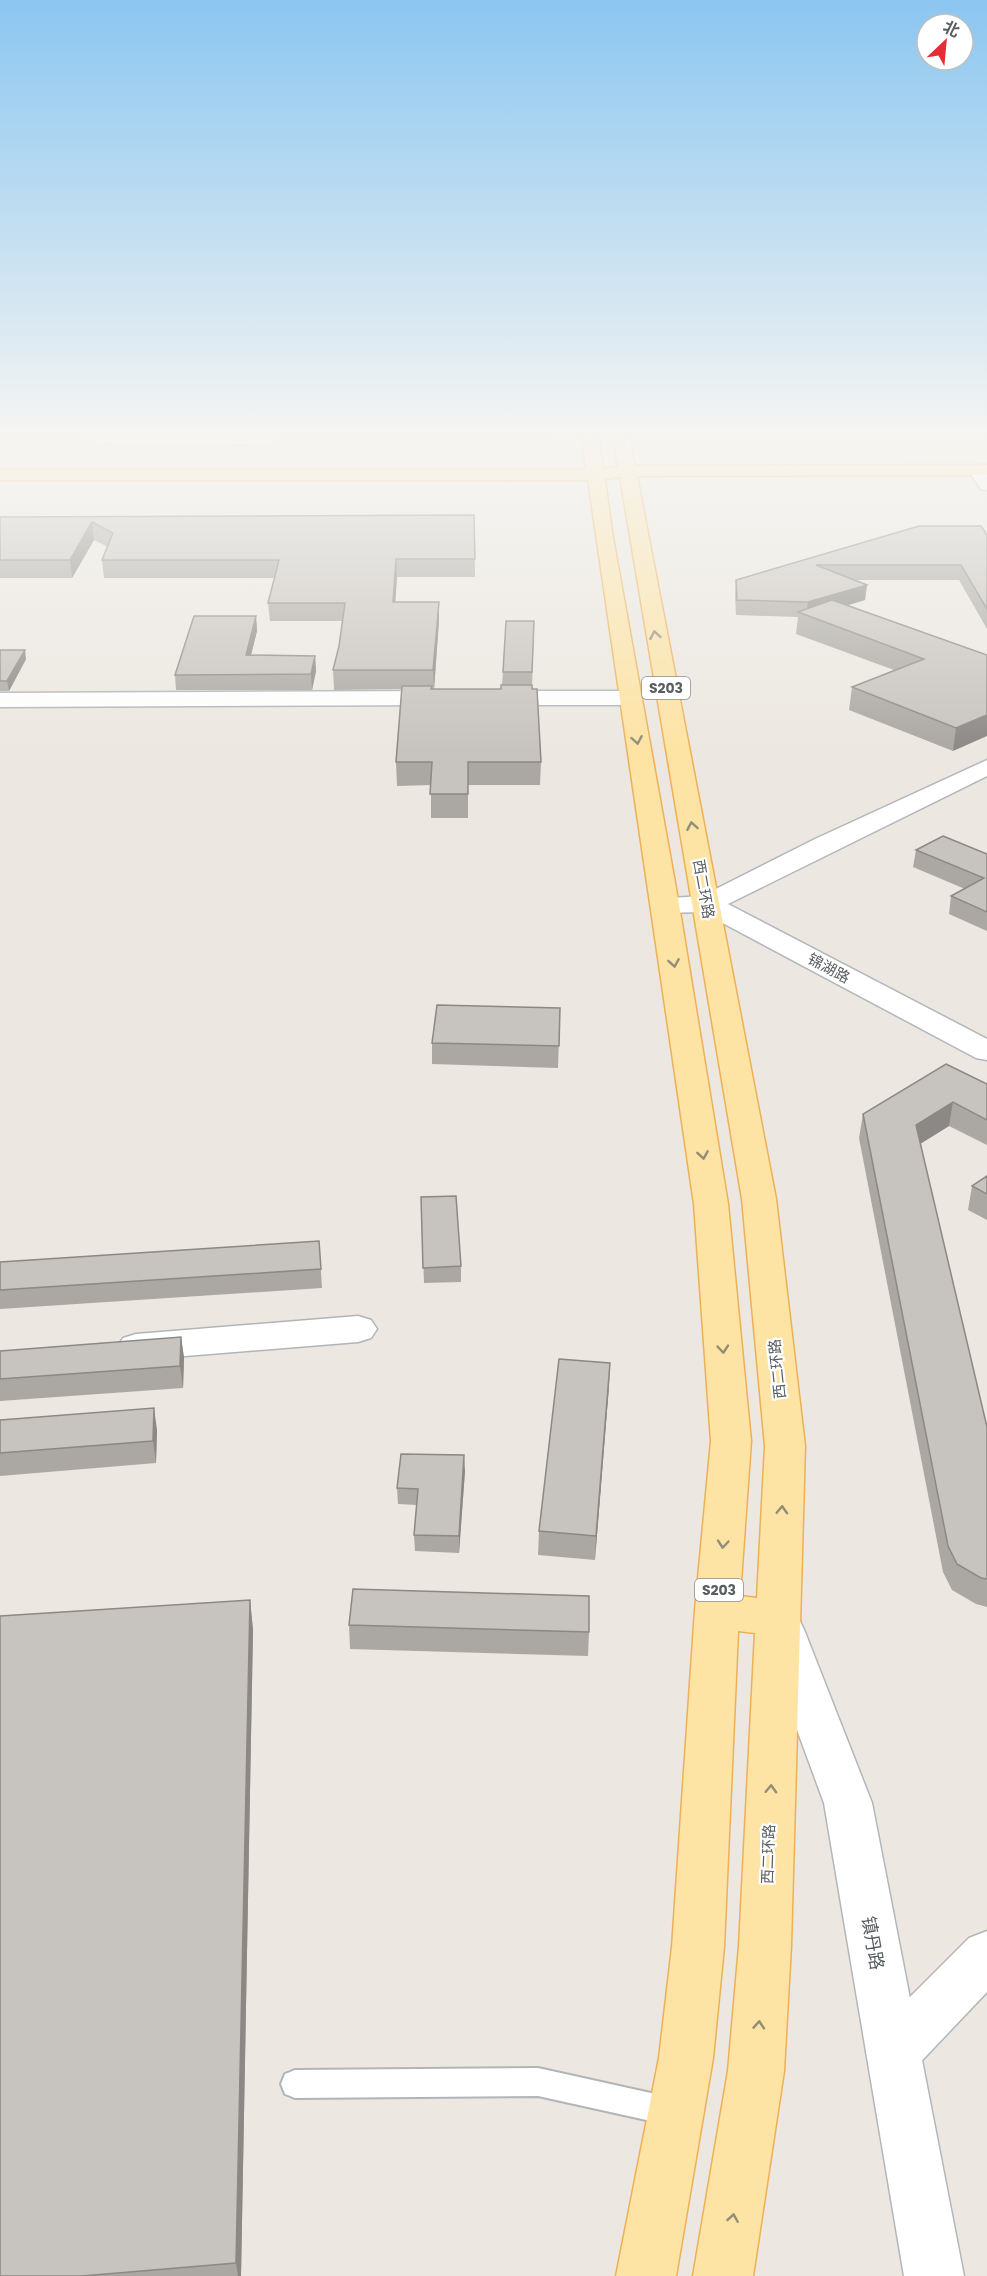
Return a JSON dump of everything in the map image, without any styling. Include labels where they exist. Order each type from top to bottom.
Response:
[{"type":"main road","name":"S203","points":[[604,538],[665,905],[711,1204],[731,1441],[717,1610],[698,1947],[686,2058],[646,2276]]},
{"type":"main road","name":"西二环路","points":[[639,538],[658,654],[707,904],[759,1199],[785,1446],[765,1946],[756,2071],[723,2276]]},
{"type":"main road","points":[[629,698],[668,696]]},
{"type":"main road","points":[[717,1610],[778,1620]]},
{"type":"street","points":[[0,700],[629,698]]},
{"type":"street","points":[[707,904],[987,767]]},
{"type":"street","name":"锦湖路","points":[[665,905],[707,904],[987,1051]]},
{"type":"street","points":[[107,1349],[358,1329]]},
{"type":"street","name":"镇丹路","points":[[778,1620],[848,1803],[934,2276]]},
{"type":"street","points":[[893,2052],[987,1955]]},
{"type":"lane","points":[[295,2084],[538,2082],[676,2113]]},
{"type":"building","points":[[0,538],[83,538],[70,560],[0,560]]},
{"type":"building","points":[[111,538],[475,538],[475,559],[396,559],[393,602],[439,602],[433,670],[333,670],[345,603],[268,603],[279,560],[102,560]]},
{"type":"building","points":[[878,538],[987,538],[987,609],[961,565],[816,565],[867,585],[808,602],[737,600],[736,580]]},
{"type":"building","points":[[832,600],[987,655],[987,715],[956,728],[852,687],[924,659],[798,612]]},
{"type":"building","points":[[194,616],[256,616],[246,655],[315,656],[311,674],[175,675]]},
{"type":"building","points":[[506,621],[534,621],[532,672],[503,672]]},
{"type":"building","points":[[0,650],[25,650],[7,681],[0,681]]},
{"type":"building","points":[[501,685],[532,685],[532,689],[537,689],[541,762],[468,762],[468,794],[430,794],[432,762],[396,762],[402,686],[432,686],[431,689],[501,689]]},
{"type":"building","points":[[943,836],[987,854],[987,912],[951,896],[984,878],[916,850]]},
{"type":"building","points":[[437,1005],[560,1008],[559,1046],[432,1043]]},
{"type":"building","points":[[946,1064],[987,1084],[987,1120],[953,1102],[916,1125],[987,1427],[987,1579],[957,1564],[948,1546],[863,1114]]},
{"type":"building","points":[[987,1176],[987,1194],[972,1186]]},
{"type":"building","points":[[456,1196],[461,1266],[423,1268],[421,1197]]},
{"type":"building","points":[[319,1241],[321,1269],[0,1290],[0,1262]]},
{"type":"building","points":[[181,1337],[180,1366],[0,1379],[0,1351]]},
{"type":"building","points":[[559,1359],[610,1363],[596,1536],[539,1531]]},
{"type":"building","points":[[154,1408],[153,1441],[0,1453],[0,1420]]},
{"type":"building","points":[[401,1454],[464,1455],[459,1536],[414,1535],[418,1489],[397,1488]]},
{"type":"building","points":[[353,1589],[589,1596],[589,1632],[349,1625]]},
{"type":"building","points":[[250,1600],[236,2263],[82,2276],[0,2276],[0,1616]]}]
